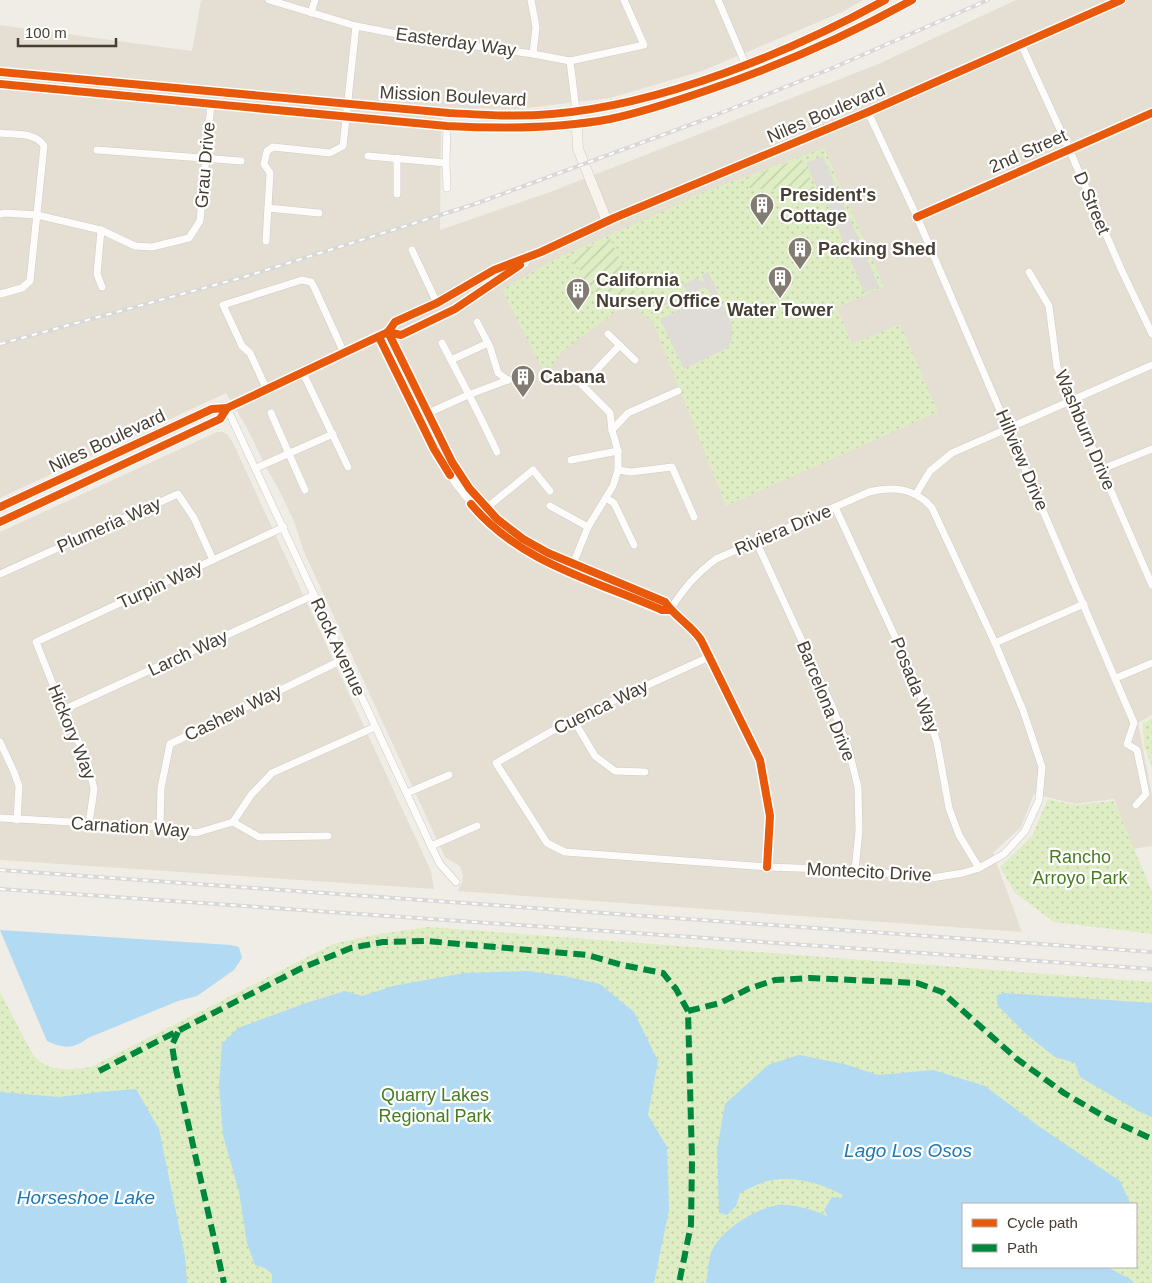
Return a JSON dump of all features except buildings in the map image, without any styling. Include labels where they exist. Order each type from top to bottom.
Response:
[{"type":"main road","name":"Mission Boulevard","points":[[0,72],[449,113],[514,116],[605,106],[663,92],[746,64],[815,35],[885,0]]},
{"type":"main road","name":"Mission Boulevard","points":[[0,84],[447,126],[517,128],[576,124],[641,111],[750,76],[831,41],[912,0]]},
{"type":"main road","name":"Niles Boulevard","points":[[0,507],[212,409],[227,408],[303,373],[384,334],[395,322],[437,303],[494,270],[541,252],[607,221],[868,112],[1121,0]]},
{"type":"main road","points":[[576,110],[578,149],[607,221]]},
{"type":"main road","name":"Niles Boulevard","points":[[384,334],[401,335],[455,309],[541,252]]},
{"type":"main road","name":"Niles Boulevard","points":[[0,522],[220,419],[227,408]]},
{"type":"street","name":"Easterday Way","points":[[269,0],[356,26],[418,38],[570,61],[644,45],[624,0]]},
{"type":"street","points":[[311,13],[315,0]]},
{"type":"street","points":[[531,0],[536,27],[532,54]]},
{"type":"street","points":[[718,0],[750,76]]},
{"type":"street","points":[[266,241],[270,173],[264,164],[267,151],[273,147],[330,153],[343,146],[356,26]]},
{"type":"street","name":"D Street","points":[[1021,44],[1152,334]]},
{"type":"street","points":[[570,61],[576,110]]},
{"type":"street","name":"Grau Drive","points":[[0,214],[37,215],[101,230],[135,246],[152,247],[189,238],[200,221],[210,104]]},
{"type":"street","name":"Hillview Drive","points":[[868,112],[917,217],[1134,723],[1127,744],[1137,750],[1146,794],[1136,805]]},
{"type":"street","name":"2nd Street","points":[[917,217],[1152,113]]},
{"type":"street","points":[[447,126],[447,188]]},
{"type":"street","points":[[0,133],[31,136],[40,140],[44,146],[30,281],[22,288],[0,294]]},
{"type":"street","points":[[97,150],[241,161]]},
{"type":"street","points":[[368,156],[446,163]]},
{"type":"street","points":[[397,158],[398,194]]},
{"type":"street","points":[[268,208],[319,213]]},
{"type":"street","points":[[101,230],[97,274],[102,287]]},
{"type":"street","points":[[412,250],[437,303]]},
{"type":"street","name":"Washburn Drive","points":[[1029,272],[1049,306],[1057,366],[1070,400],[1152,585]]},
{"type":"street","points":[[267,390],[250,353],[242,346],[223,305],[307,280],[314,286],[344,353]]},
{"type":"street","points":[[420,417],[468,395],[508,380],[498,374],[488,343],[477,322]]},
{"type":"street","points":[[384,334],[428,413],[459,475],[497,520],[523,539],[548,553],[665,602],[670,610],[694,629],[702,640],[760,760],[770,816],[767,867]]},
{"type":"street","points":[[384,334],[420,417],[444,466],[480,514],[504,537],[544,562],[662,610],[670,610]]},
{"type":"street","points":[[608,334],[635,360]]},
{"type":"street","points":[[442,342],[497,452]]},
{"type":"street","points":[[451,360],[488,343]]},
{"type":"street","points":[[573,564],[588,527],[613,486],[618,470],[618,451],[612,430],[610,413],[582,385],[620,345]]},
{"type":"street","points":[[916,494],[930,471],[952,453],[1152,365]]},
{"type":"street","points":[[303,373],[348,467]]},
{"type":"street","points":[[612,430],[628,413],[678,391]]},
{"type":"street","name":"Rock Avenue","points":[[227,408],[431,846],[440,864],[456,882]]},
{"type":"street","points":[[271,413],[305,490]]},
{"type":"street","points":[[256,468],[333,434]]},
{"type":"street","points":[[1102,470],[1152,449]]},
{"type":"street","points":[[571,460],[618,451]]},
{"type":"street","points":[[618,470],[631,472],[672,467],[694,517]]},
{"type":"street","points":[[480,514],[533,470],[550,491]]},
{"type":"street","name":"Riviera Drive","points":[[670,610],[697,574],[716,559],[869,492],[883,488],[895,488],[916,494]]},
{"type":"street","name":"Plumeria Way","points":[[0,574],[178,494],[194,518],[213,560]]},
{"type":"street","name":"Montecito Drive","points":[[496,763],[547,843],[566,852],[767,867],[855,870],[932,878],[963,873],[979,868],[1004,854],[1026,831],[1039,800],[1042,767],[1023,710],[995,643],[932,508],[916,494]]},
{"type":"street","points":[[606,498],[614,503],[634,545]]},
{"type":"street","points":[[550,506],[588,527]]},
{"type":"street","name":"Posada Way","points":[[835,508],[915,680],[937,742],[949,808],[959,835],[979,868]]},
{"type":"street","name":"Turpin Way","points":[[36,642],[284,527]]},
{"type":"street","name":"Barcelona Drive","points":[[756,541],[832,706],[848,747],[858,787],[859,831],[855,870]]},
{"type":"street","points":[[1144,568],[1152,565]]},
{"type":"street","name":"Larch Way","points":[[63,710],[314,595]]},
{"type":"street","points":[[995,643],[1084,604]]},
{"type":"street","name":"Hickory Way","points":[[36,642],[63,710],[87,759],[94,789],[90,824]]},
{"type":"street","name":"Cuenca Way","points":[[496,763],[573,719],[709,656]]},
{"type":"street","name":"Cashew Way","points":[[160,827],[161,788],[170,744],[344,659]]},
{"type":"street","points":[[1116,678],[1152,663]]},
{"type":"street","points":[[573,719],[595,756],[615,771],[645,772]]},
{"type":"street","points":[[328,836],[259,837],[234,822],[251,795],[272,773],[375,727]]},
{"type":"street","points":[[0,742],[19,786],[17,820]]},
{"type":"street","points":[[406,793],[449,775]]},
{"type":"street","name":"Carnation Way","points":[[0,818],[160,827],[196,833],[234,822]]},
{"type":"street","points":[[431,846],[477,826]]},
{"type":"shaded area","points":[[863,0],[842,12],[702,71],[610,98],[518,109],[444,108],[441,134],[440,230],[550,192],[876,65],[1016,0],[1152,0],[1152,715],[1138,723],[1152,795],[1152,846],[1132,849],[1114,799],[1075,804],[1034,794],[1021,827],[993,853],[1022,932],[457,891],[462,883],[463,876],[460,866],[444,855],[304,552],[294,521],[247,428],[226,393],[0,498],[0,25],[192,51],[201,1]]},
{"type":"shaded area","points":[[823,156],[879,287],[864,293],[823,192],[819,193],[806,163]]},
{"type":"shaded area","points":[[708,272],[732,326],[732,339],[729,347],[684,369],[660,319],[706,297],[709,302],[712,301],[708,288],[705,287],[657,309],[655,304],[687,290],[682,285],[696,278],[702,282],[704,281],[702,275]]},
{"type":"shaded area","points":[[217,432],[227,434],[233,443],[431,871],[434,889],[0,860],[0,532]]},
{"type":"green space","points":[[824,148],[884,287],[837,307],[852,344],[900,324],[938,412],[726,506],[653,322],[632,306],[615,312],[563,351],[544,376],[540,364],[502,290],[551,261],[695,197],[559,245]]},
{"type":"green space","points":[[801,158],[817,195],[806,200],[793,193],[779,190],[751,190],[746,178]]},
{"type":"green space","points":[[610,238],[635,293],[615,299],[578,286],[582,279],[580,270],[567,257]]},
{"type":"green space","points":[[1152,718],[1152,769],[1144,745],[1143,723]]},
{"type":"green space","name":"Rancho Arroyo Park","points":[[1048,799],[1074,805],[1114,801],[1152,891],[1152,934],[1054,922],[1015,893],[1000,867],[1032,836]]},
{"type":"green space","name":"Quarry Lakes Regional Park","points":[[429,927],[1152,982],[1152,1283],[0,1283],[0,992],[33,1055],[39,1061],[60,1069],[91,1067],[333,944],[379,934]]},
{"type":"water","points":[[0,930],[231,945],[239,947],[242,958],[234,970],[197,996],[178,1001],[68,1047],[47,1041]]},
{"type":"water","points":[[528,971],[600,984],[634,1012],[658,1061],[648,1115],[667,1147],[669,1210],[654,1283],[272,1283],[272,1274],[265,1268],[255,1265],[247,1243],[239,1192],[223,1135],[219,1085],[222,1044],[238,1028],[345,991],[362,996],[393,986],[464,973]]},
{"type":"water","points":[[1003,993],[1152,1003],[1152,1117],[1138,1111],[1080,1077],[1075,1063],[1055,1057],[1026,1034],[998,1006],[996,996]]},
{"type":"water","name":"Lago Los Osos","points":[[799,1055],[844,1064],[878,1075],[933,1070],[985,1086],[1037,1125],[1120,1181],[1130,1203],[962,1203],[962,1268],[1109,1268],[1134,1283],[706,1283],[710,1256],[715,1245],[739,1222],[759,1211],[778,1205],[809,1209],[826,1216],[824,1210],[832,1197],[841,1198],[843,1195],[807,1181],[777,1179],[761,1183],[740,1193],[736,1206],[727,1215],[719,1213],[717,1150],[725,1104],[768,1065]]},
{"type":"water","name":"Horseshoe Lake","points":[[136,1089],[159,1129],[185,1256],[187,1283],[0,1283],[0,1092],[59,1097]]},
{"type":"railway","points":[[0,344],[244,277],[475,204],[706,119],[835,67],[988,0]]},
{"type":"railway","points":[[0,870],[1152,952]]},
{"type":"railway","points":[[0,889],[1152,969]]},
{"type":"marked path","points":[[99,1071],[302,968],[351,948],[383,942],[426,941],[587,955],[622,965],[663,973],[676,989],[688,1011],[692,1160],[691,1225],[679,1283]]},
{"type":"marked path","points":[[688,1011],[720,1003],[748,989],[775,980],[810,978],[917,983],[942,992],[1017,1059],[1064,1093],[1107,1118],[1152,1139]]},
{"type":"marked path","points":[[178,1032],[172,1045],[175,1065],[224,1283]]},
{"type":"cycle path","points":[[0,72],[449,113],[513,116],[552,114],[594,109],[637,100],[723,74],[808,39],[885,0]]},
{"type":"cycle path","points":[[0,84],[447,126],[509,128],[569,125],[635,113],[734,81],[837,38],[912,0]]},
{"type":"cycle path","points":[[0,507],[212,409],[227,408],[388,332],[395,322],[437,303],[494,270],[541,252],[614,218],[868,112],[1121,0]]},
{"type":"cycle path","points":[[917,217],[1152,113]]},
{"type":"cycle path","points":[[388,332],[401,335],[455,309],[520,265]]},
{"type":"cycle path","points":[[388,332],[452,462],[469,488],[497,519],[523,539],[548,553],[665,602],[701,640],[760,760],[770,816],[767,867]]},
{"type":"cycle path","points":[[379,337],[434,449],[450,475]]},
{"type":"cycle path","points":[[0,522],[220,419],[227,408]]},
{"type":"cycle path","points":[[471,504],[490,524],[535,556],[559,568],[662,610],[670,610]]},
{"type":"place","name":"President's Cottage","points":[[762,226]]},
{"type":"place","name":"Packing Shed","points":[[800,270]]},
{"type":"place","name":"Water Tower","points":[[780,299]]},
{"type":"place","name":"California Nursery Office","points":[[578,311]]},
{"type":"place","name":"Cabana","points":[[523,398]]}]
